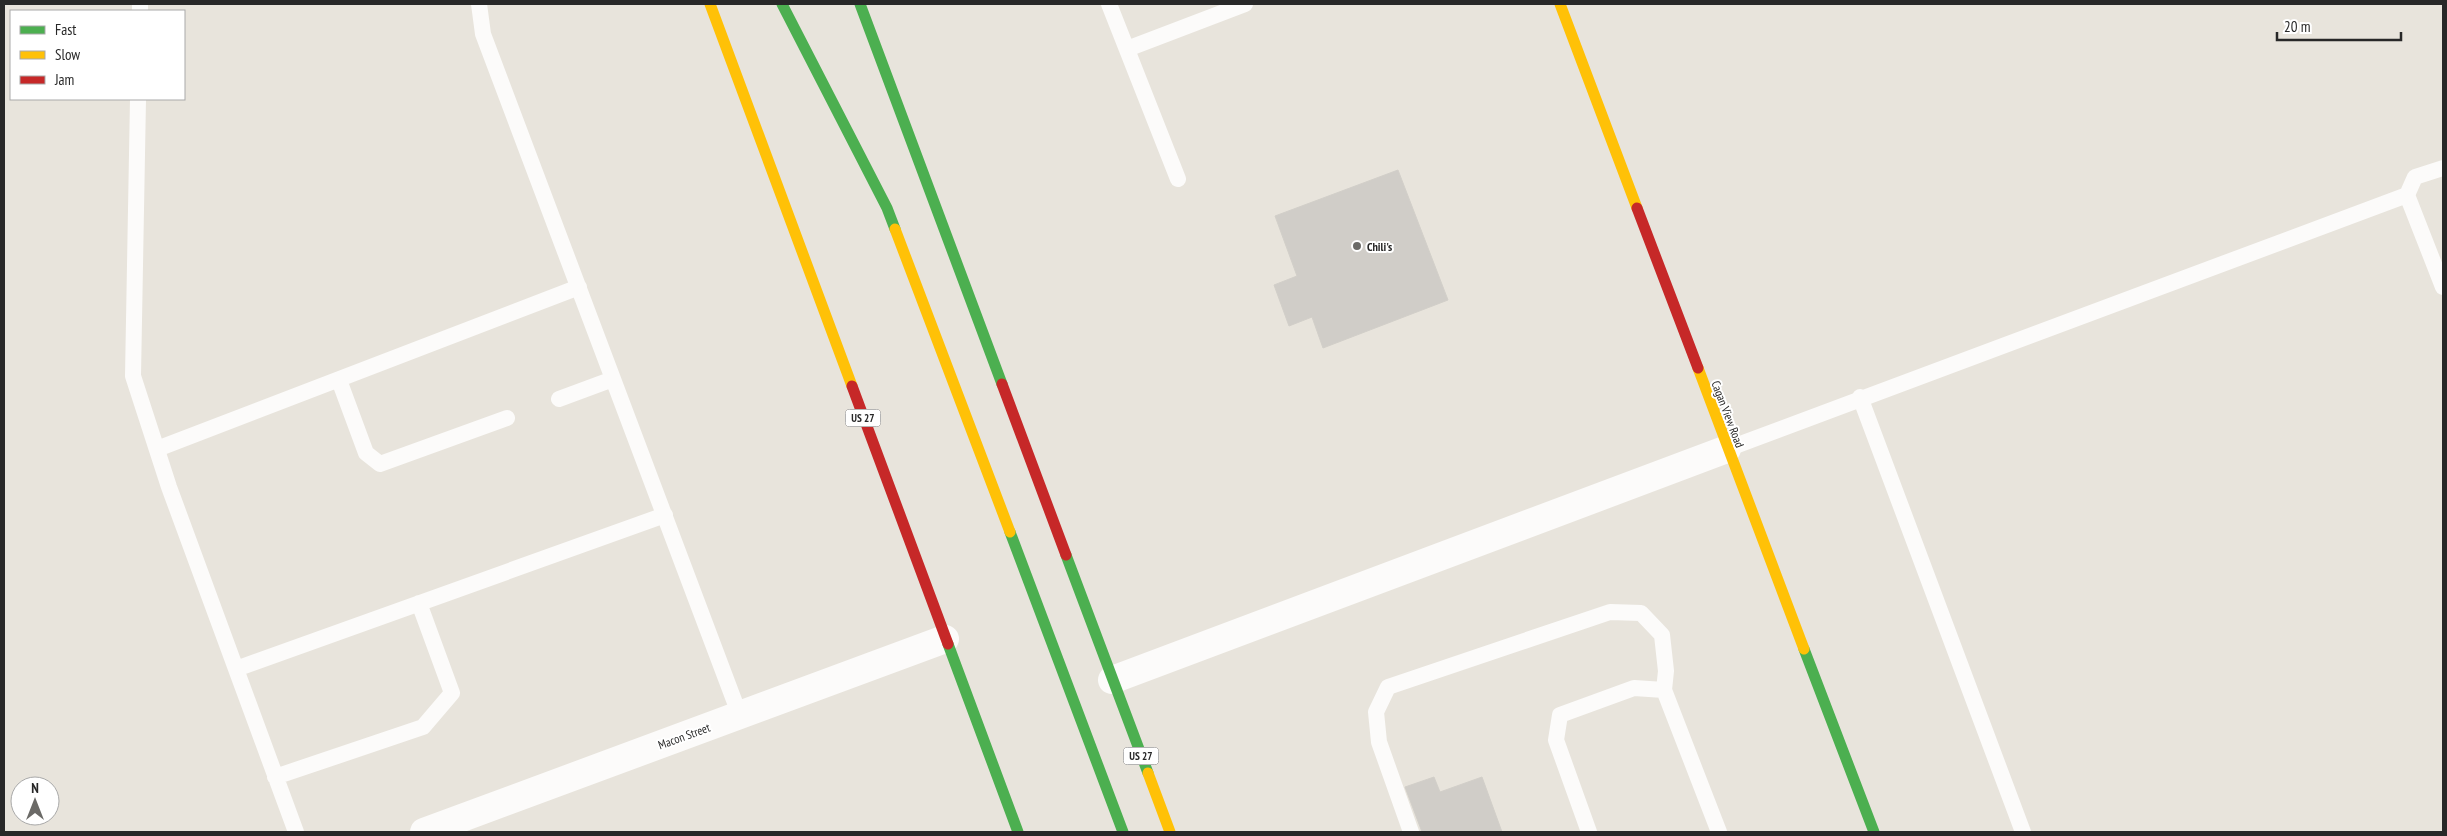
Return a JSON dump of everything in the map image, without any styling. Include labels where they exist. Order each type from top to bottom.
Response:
[{"type":"main road","name":"US 27","points":[[710,4],[1018,832]]},
{"type":"main road","points":[[782,4],[887,208],[1123,832]]},
{"type":"main road","name":"US 27","points":[[860,4],[1170,832]]},
{"type":"main road","name":"Cagan View Road","points":[[1560,4],[1727,449],[1874,832]]},
{"type":"street","points":[[1112,680],[1727,449]]},
{"type":"street","name":"Macon Street","points":[[424,832],[945,639]]},
{"type":"lane","points":[[479,4],[483,34],[740,716]]},
{"type":"lane","points":[[1109,4],[1178,179]]},
{"type":"lane","points":[[1127,49],[1245,4]]},
{"type":"lane","points":[[138,100],[133,376],[157,449],[296,832]]},
{"type":"lane","points":[[1727,449],[1860,397],[2407,194],[2415,178],[2443,168]]},
{"type":"lane","points":[[2407,194],[2443,287]]},
{"type":"lane","points":[[157,449],[579,288]]},
{"type":"lane","points":[[559,399],[613,379]]},
{"type":"lane","points":[[339,380],[366,453],[380,464],[507,418]]},
{"type":"lane","points":[[1860,397],[2023,832]]},
{"type":"lane","points":[[236,669],[665,515]]},
{"type":"lane","points":[[276,777],[423,727],[452,692],[419,603]]},
{"type":"lane","points":[[1411,832],[1379,742],[1376,712],[1388,687],[1610,612],[1641,613],[1662,635],[1666,671],[1664,690],[1719,832]]},
{"type":"lane","points":[[1589,832],[1556,740],[1560,715],[1634,688],[1664,690]]},
{"type":"building","name":"Chili's","points":[[1398,170],[1448,300],[1323,348],[1312,317],[1289,326],[1274,285],[1297,276],[1275,216]]},
{"type":"building","points":[[1434,777],[1440,792],[1482,777],[1502,832],[1422,832],[1405,787]]},
{"type":"traffic: fast","points":[[782,4],[887,208],[895,229]]},
{"type":"traffic: fast","points":[[860,4],[1002,384]]},
{"type":"traffic: fast","points":[[1010,532],[1123,832]]},
{"type":"traffic: fast","points":[[1066,555],[1148,773]]},
{"type":"traffic: fast","points":[[948,644],[1018,832]]},
{"type":"traffic: fast","points":[[1804,649],[1874,832]]},
{"type":"traffic: slow","points":[[710,4],[852,386]]},
{"type":"traffic: slow","points":[[1560,4],[1637,208]]},
{"type":"traffic: slow","points":[[895,229],[1010,532]]},
{"type":"traffic: slow","points":[[1698,368],[1804,649]]},
{"type":"traffic: slow","points":[[1148,773],[1170,832]]},
{"type":"traffic: jam","points":[[1637,208],[1698,368]]},
{"type":"traffic: jam","points":[[1002,384],[1066,555]]},
{"type":"traffic: jam","points":[[852,386],[948,644]]},
{"type":"place","name":"Chili's","points":[[1357,246]]}]
